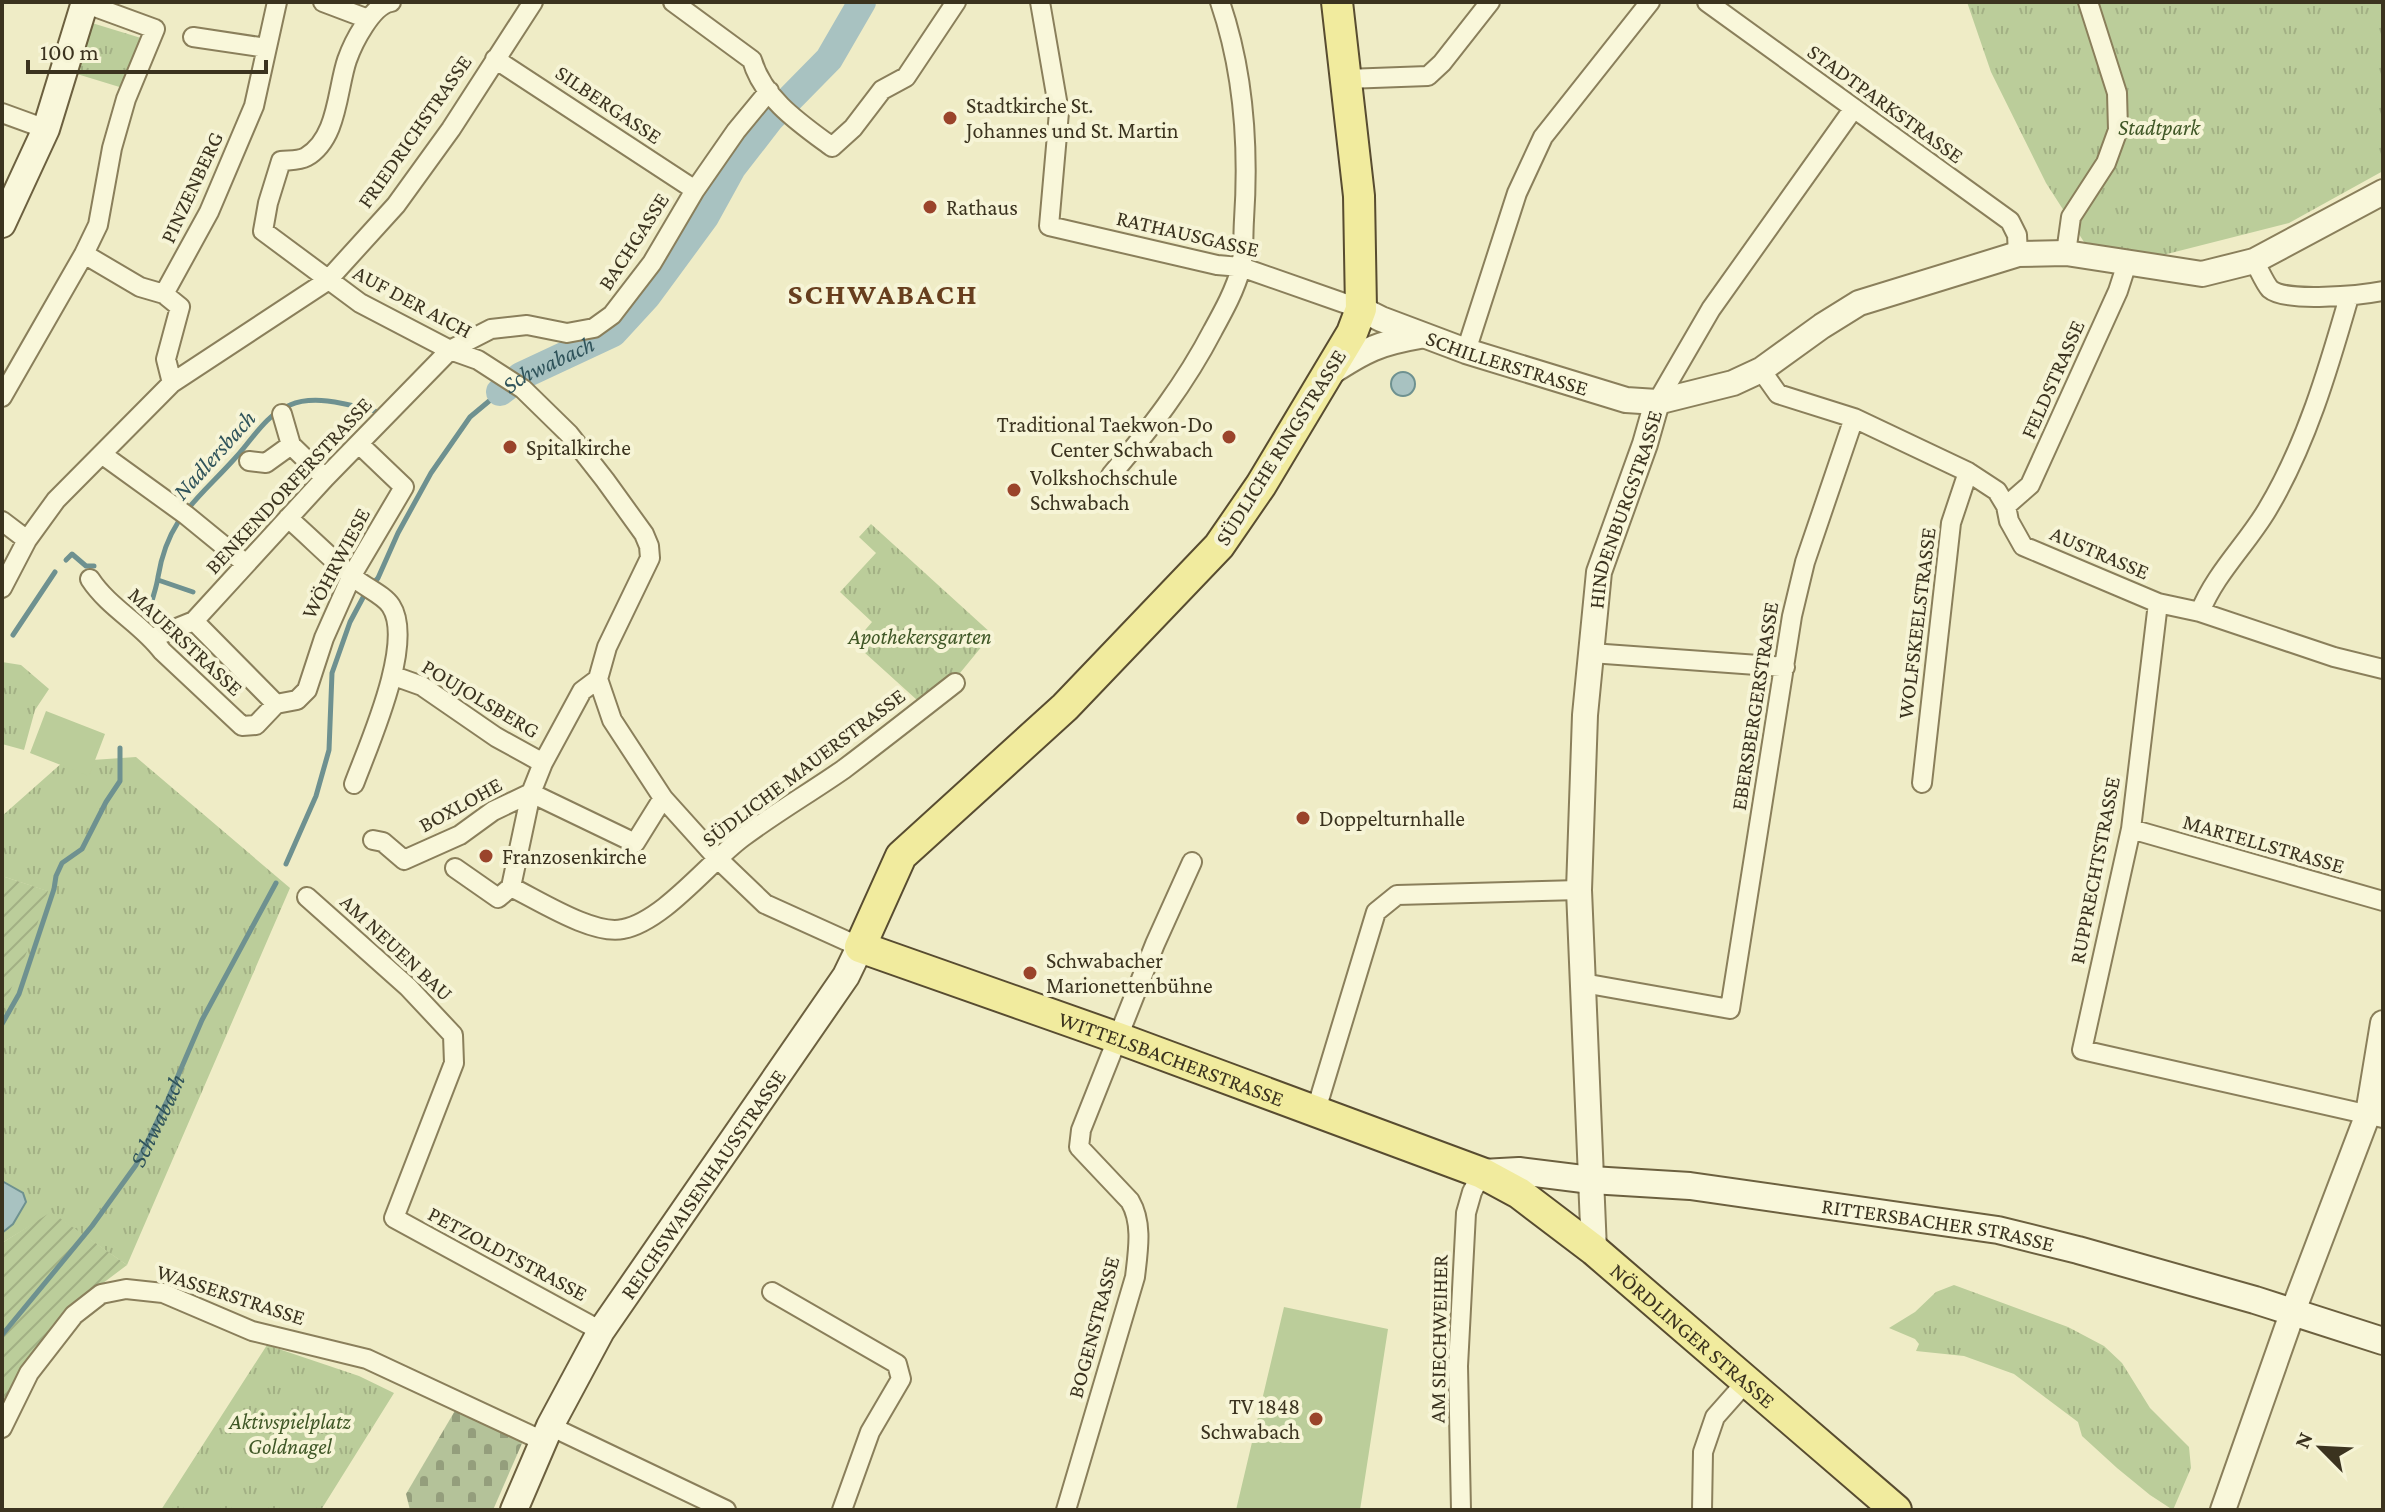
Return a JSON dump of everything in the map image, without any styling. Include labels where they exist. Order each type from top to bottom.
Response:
[{"type":"main road","name":"SÜDLICHE RINGSTRASSE","points":[[860,947],[901,856],[1065,707],[1219,546],[1261,485],[1352,333],[1361,309],[1359,196],[1337,2]]},
{"type":"main road","points":[[2,224],[46,129],[84,3]]},
{"type":"main road","name":"WITTELSBACHERSTRASSE","points":[[860,947],[1118,1038],[1482,1173]]},
{"type":"main road","name":"REICHSWAISENHAUSSTRASSE","points":[[514,1510],[547,1433],[601,1331],[846,976],[860,947]]},
{"type":"main road","name":"RITTERSBACHER STRASSE","points":[[1482,1173],[1519,1171],[1591,1180],[1690,1186],[1998,1230],[2293,1311],[2383,1341]]},
{"type":"main road","name":"NÖRDLINGER STRASSE","points":[[1482,1173],[1519,1193],[1594,1250],[1896,1510]]},
{"type":"street","name":"PINZENBERG","points":[[164,294],[209,212],[254,106],[277,2]]},
{"type":"street","points":[[323,2],[368,19],[383,3],[391,2]]},
{"type":"street","name":"FRIEDRICHSTRASSE","points":[[2,588],[27,540],[56,500],[172,383],[327,281],[396,205],[451,129],[533,2]]},
{"type":"street","points":[[673,2],[752,60],[756,75],[771,95],[795,119],[832,147],[853,128],[882,90],[906,77],[956,2]]},
{"type":"street","name":"RATHAUSGASSE","points":[[1040,2],[1059,112],[1049,226],[1217,265],[1241,267],[1361,309]]},
{"type":"street","points":[[1111,475],[1158,420],[1192,372],[1227,305],[1241,267],[1246,196],[1245,107],[1232,37],[1220,2]]},
{"type":"street","points":[[1346,79],[1428,76],[1490,2]]},
{"type":"street","points":[[1466,351],[1517,193],[1543,137],[1650,2]]},
{"type":"street","name":"STADTPARKSTRASSE","points":[[1707,2],[2010,221],[2017,235],[2018,254]]},
{"type":"street","points":[[2066,253],[2071,217],[2106,163],[2118,130],[2117,93],[2088,2]]},
{"type":"street","points":[[2,397],[98,225],[104,180],[126,99],[155,29],[84,3]]},
{"type":"street","name":"AUF DER AICH","points":[[368,19],[347,61],[334,117],[315,151],[303,159],[281,161],[263,231],[360,303],[450,350],[478,360],[523,389],[569,434],[605,480],[644,534],[650,558],[607,647],[598,679]]},
{"type":"street","points":[[193,37],[266,48]]},
{"type":"street","name":"SILBERGASSE","points":[[495,59],[695,190]]},
{"type":"street","name":"BACHGASSE","points":[[450,350],[491,329],[509,325],[527,325],[567,333],[594,328],[612,315],[652,263],[695,190],[736,131],[771,95]]},
{"type":"street","points":[[1657,402],[1711,309],[1854,108]]},
{"type":"street","points":[[2,113],[46,129]]},
{"type":"street","name":"HINDENBURGSTRASSE","points":[[1594,1250],[1579,890],[1585,715],[1599,572],[1657,402],[1733,383],[1761,370],[1859,303],[2018,254],[2066,253],[2202,274],[2254,261],[2383,192]]},
{"type":"street","points":[[84,254],[140,287],[164,294],[180,307],[166,359],[172,383]]},
{"type":"street","points":[[2254,261],[2271,289],[2281,294],[2349,297],[2383,291]]},
{"type":"street","name":"FELDSTRASSE","points":[[2006,506],[2030,485],[2118,291],[2127,263]]},
{"type":"street","points":[[2200,612],[2207,593],[2267,509],[2303,436],[2327,375],[2349,297]]},
{"type":"street","name":"SCHILLERSTRASSE","points":[[1361,309],[1422,336],[1466,351],[1626,400],[1657,402]]},
{"type":"street","points":[[1328,374],[1361,353],[1388,341],[1422,336]]},
{"type":"street","name":"BENKENDORFERSTRASSE","points":[[152,638],[194,621],[325,478],[450,350]]},
{"type":"street","name":"AUSTRASSE","points":[[1761,370],[1778,394],[1854,418],[1968,472],[1997,491],[2023,546],[2158,603],[2200,612],[2334,657],[2383,669]]},
{"type":"street","points":[[282,414],[291,445],[325,478]]},
{"type":"street","name":"EBERSBERGERSTRASSE","points":[[1583,983],[1730,1009],[1792,616],[1805,562],[1854,418]]},
{"type":"street","name":"WÖHRWIESE","points":[[256,725],[276,704],[297,700],[307,690],[324,638],[404,487],[359,444]]},
{"type":"street","points":[[249,461],[266,463],[291,445]]},
{"type":"street","points":[[103,455],[246,564]]},
{"type":"street","name":"WOLFSKEELSTRASSE","points":[[1922,783],[1951,523],[1968,472]]},
{"type":"street","points":[[288,518],[355,578],[389,603],[394,611],[394,676],[354,784]]},
{"type":"street","points":[[2,521],[27,540]]},
{"type":"street","name":"MAUERSTRASSE","points":[[90,579],[100,594],[152,638],[242,726],[256,725]]},
{"type":"street","name":"RUPPRECHTSTRASSE","points":[[2158,603],[2131,829],[2082,1050],[2376,1116]]},
{"type":"street","points":[[194,621],[276,704]]},
{"type":"street","points":[[1591,653],[1785,667]]},
{"type":"street","name":"POUJOLSBERG","points":[[394,676],[422,686],[496,737],[543,763]]},
{"type":"street","points":[[598,679],[612,720],[663,798],[717,858],[765,904],[860,947]]},
{"type":"street","name":"BOXLOHE","points":[[511,887],[531,793],[543,763],[582,691],[598,679]]},
{"type":"street","name":"SÜDLICHE MAUERSTRASSE","points":[[511,887],[607,931],[625,929],[649,917],[681,894],[717,858],[843,769],[955,683]]},
{"type":"street","points":[[531,793],[635,843],[663,798]]},
{"type":"street","name":"BOXLOHE","points":[[373,840],[383,842],[404,860],[460,835],[493,811],[531,793]]},
{"type":"street","name":"MARTELLSTRASSE","points":[[2131,829],[2383,901]]},
{"type":"street","points":[[1118,1038],[1192,862]]},
{"type":"street","points":[[455,868],[498,898],[511,887]]},
{"type":"street","points":[[1316,1110],[1376,912],[1397,895],[1579,890]]},
{"type":"street","name":"AM NEUEN BAU","points":[[307,897],[408,987],[453,1035]]},
{"type":"street","points":[[2223,1510],[2293,1311],[2376,1116],[2383,1023]]},
{"type":"street","name":"PETZOLDTSTRASSE","points":[[453,1035],[454,1063],[394,1218],[601,1331]]},
{"type":"street","name":"BOGENSTRASSE","points":[[1066,1510],[1135,1277],[1139,1240],[1136,1210],[1079,1147],[1081,1130],[1118,1038]]},
{"type":"street","name":"AM SIECHWEIHER","points":[[1461,1510],[1458,1366],[1466,1213],[1482,1173]]},
{"type":"street","name":"WASSERSTRASSE","points":[[2,1428],[29,1373],[74,1315],[101,1294],[126,1289],[163,1293],[252,1331],[367,1359],[547,1433]]},
{"type":"street","points":[[772,1292],[897,1364],[901,1379],[870,1432],[842,1510]]},
{"type":"street","points":[[1702,1510],[1703,1452],[1715,1417],[1746,1382]]},
{"type":"street","points":[[547,1433],[726,1510]]},
{"type":"green space","name":"Stadtpark","points":[[1967,2],[2383,2],[2383,171],[2289,223],[2159,256],[2084,242],[2046,183],[1991,72]]},
{"type":"green space","points":[[92,23],[141,38],[126,89],[77,74]]},
{"type":"green space","name":"Apothekersgarten","points":[[871,524],[992,634],[960,673],[929,701],[917,700],[854,643],[872,622],[840,592],[876,553],[859,537]]},
{"type":"green space","points":[[2,662],[21,665],[49,689],[35,710],[24,750],[2,744]]},
{"type":"green space","points":[[46,711],[105,734],[89,776],[30,753]]},
{"type":"green space","points":[[136,757],[290,888],[127,1265],[51,1213],[2,1243],[2,1010],[47,891],[2,876],[2,816],[63,762]]},
{"type":"green space","points":[[2,876],[48,891],[32,940],[2,1010]]},
{"type":"green space","points":[[51,1212],[127,1265],[62,1314],[2,1432],[2,1243]]},
{"type":"green space","points":[[1954,1285],[2068,1327],[2104,1346],[2122,1363],[2150,1408],[2189,1447],[2191,1468],[2173,1510],[2150,1495],[2082,1436],[2078,1422],[2014,1374],[1964,1356],[1916,1351],[1919,1344],[1915,1339],[1889,1328],[1915,1312],[1936,1292]]},
{"type":"green space","name":"TV 1848 Schwabach","points":[[1284,1307],[1388,1329],[1360,1510],[1236,1510]]},
{"type":"green space","name":"Aktivspielplatz Goldnagel","points":[[267,1345],[359,1376],[394,1393],[321,1510],[161,1510]]},
{"type":"green space","points":[[456,1409],[523,1441],[493,1510],[410,1510],[406,1494]]},
{"type":"water","points":[[1403,372],[1414,379],[1415,384],[1408,395],[1403,396],[1392,389],[1391,384],[1398,373]]},
{"type":"water","points":[[2,1181],[23,1193],[26,1202],[13,1224],[2,1233]]},
{"type":"waterway","name":"Schwabach","points":[[500,392],[521,376],[613,333],[647,296],[705,217],[732,168],[770,119],[829,59],[862,2]]},
{"type":"waterway","name":"Schwabach","points":[[372,585],[431,473],[470,417],[500,392]]},
{"type":"waterway","name":"Nadlersbach","points":[[149,619],[163,556],[177,523],[267,420],[290,405],[310,400],[375,411]]},
{"type":"waterway","name":"Nadlersbach","points":[[66,560],[72,554],[86,566],[94,566]]},
{"type":"waterway","name":"Nadlersbach","points":[[13,635],[55,572]]},
{"type":"waterway","points":[[158,580],[193,592]]},
{"type":"waterway","name":"Schwabach","points":[[286,864],[316,796],[329,750],[332,673],[350,622],[366,592]]},
{"type":"waterway","points":[[2,1024],[19,994],[62,863],[82,849],[120,781],[120,748]]},
{"type":"waterway","name":"Schwabach","points":[[2,1335],[92,1226],[136,1165],[202,1020],[276,883]]},
{"type":"place","name":"Stadtkirche St. Johannes und St. Martin","points":[[950,118]]},
{"type":"place","name":"Rathaus","points":[[930,207]]},
{"type":"place","name":"Traditional Taekwon-Do Center Schwabach","points":[[1229,437]]},
{"type":"place","name":"Spitalkirche","points":[[510,447]]},
{"type":"place","name":"Volkshochschule Schwabach","points":[[1014,490]]},
{"type":"place","name":"Doppelturnhalle","points":[[1303,818]]},
{"type":"place","name":"Franzosenkirche","points":[[486,856]]},
{"type":"place","name":"Schwabacher Marionettenbühne","points":[[1030,973]]},
{"type":"place","name":"TV 1848 Schwabach","points":[[1316,1419]]},
{"type":"district","name":"SCHWABACH","points":[[883,294]]}]
